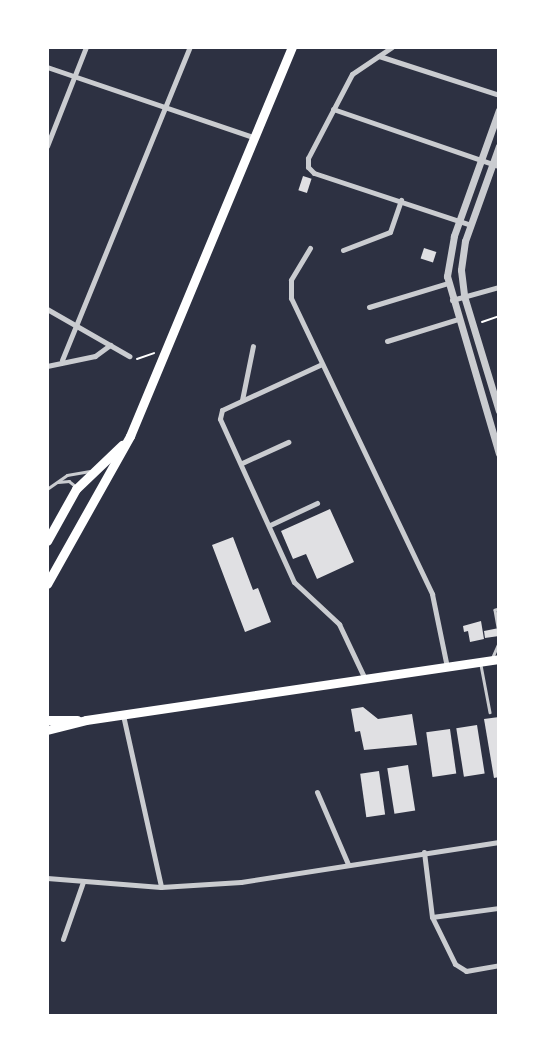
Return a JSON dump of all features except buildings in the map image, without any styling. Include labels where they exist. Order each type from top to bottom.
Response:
[{"type":"main road","points":[[47,584],[104,487],[130,436],[292,47]]},
{"type":"main road","points":[[47,541],[76,489],[130,436]]},
{"type":"main road","points":[[93,471],[104,476],[104,487]]},
{"type":"main road","points":[[47,730],[86,720],[495,659]]},
{"type":"main road","points":[[47,720],[86,720]]},
{"type":"street","points":[[47,146],[86,47]]},
{"type":"street","points":[[62,360],[78,327],[190,47]]},
{"type":"street","points":[[392,47],[352,74],[308,158],[308,167],[314,173],[471,225]]},
{"type":"street","points":[[379,56],[499,95]]},
{"type":"street","points":[[47,67],[256,138]]},
{"type":"street","points":[[333,109],[496,164]]},
{"type":"street","points":[[499,110],[449,253],[448,283],[499,454]]},
{"type":"street","points":[[499,146],[496,164],[471,225],[461,261],[464,296],[499,411]]},
{"type":"street","points":[[343,250],[390,232],[401,200]]},
{"type":"street","points":[[310,248],[289,289],[432,594],[447,667]]},
{"type":"street","points":[[369,307],[448,283]]},
{"type":"street","points":[[452,300],[499,287]]},
{"type":"street","points":[[47,309],[129,356]]},
{"type":"street","points":[[387,341],[458,319]]},
{"type":"street","points":[[47,366],[62,360],[94,356],[110,345]]},
{"type":"street","points":[[242,400],[253,346]]},
{"type":"street","points":[[322,364],[222,410],[220,419],[294,582],[339,624],[365,679]]},
{"type":"street","points":[[490,425],[499,422]]},
{"type":"street","points":[[242,463],[288,442]]},
{"type":"street","points":[[270,525],[317,503]]},
{"type":"street","points":[[123,715],[161,887]]},
{"type":"street","points":[[317,792],[348,864]]},
{"type":"street","points":[[47,878],[161,887],[241,882],[499,842]]},
{"type":"street","points":[[424,852],[432,918],[460,970],[499,965]]},
{"type":"street","points":[[64,939],[83,882]]},
{"type":"street","points":[[432,918],[499,908]]},
{"type":"lane","points":[[47,489],[74,472],[93,471]]},
{"type":"lane","points":[[55,483],[69,481],[76,489]]},
{"type":"lane","points":[[499,609],[495,610],[499,633]]},
{"type":"lane","points":[[495,659],[499,642]]},
{"type":"lane","points":[[481,662],[490,712]]},
{"type":"path","points":[[478,323],[499,316]]},
{"type":"path","points":[[129,356],[143,358],[155,353]]}]
